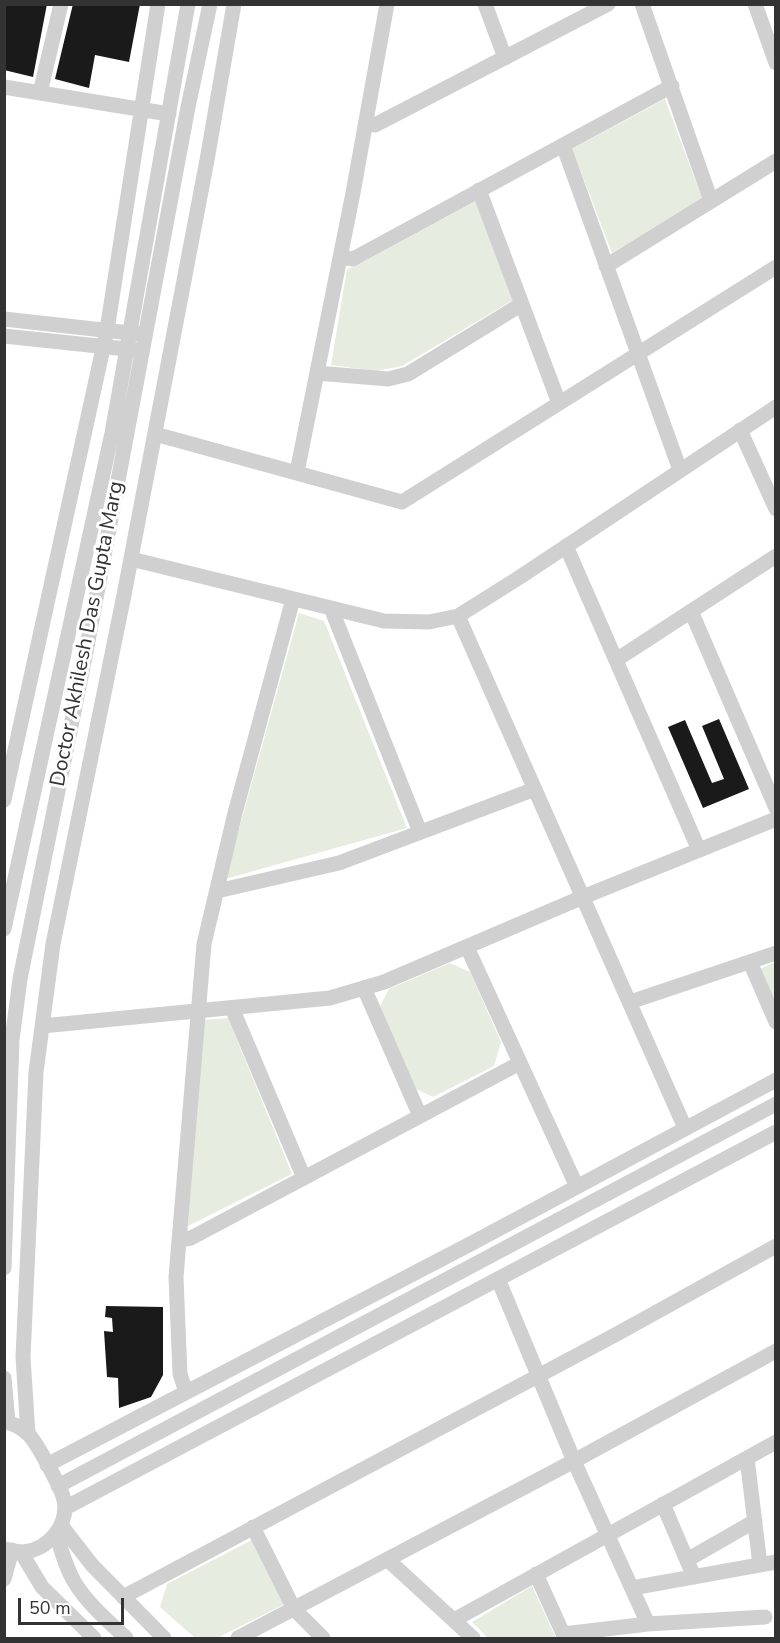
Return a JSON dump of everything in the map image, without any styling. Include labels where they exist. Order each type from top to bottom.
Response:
[{"type":"street","points":[[40,93],[61,4]]},
{"type":"street","points":[[4,800],[104,347],[158,4]]},
{"type":"street","name":"Doctor Akhilesh Das Gupta Marg","points":[[138,334],[169,114],[188,4]]},
{"type":"street","name":"Doctor Akhilesh Das Gupta Marg","points":[[4,1268],[12,1040],[20,979],[88,637],[138,334],[210,4]]},
{"type":"street","points":[[28,1434],[23,1357],[36,1072],[53,944],[131,559],[207,160],[234,4]]},
{"type":"street","points":[[297,472],[366,123],[387,4]]},
{"type":"street","points":[[485,4],[505,58]]},
{"type":"street","points":[[366,123],[375,125],[608,4]]},
{"type":"street","points":[[642,4],[711,201]]},
{"type":"street","points":[[755,4],[776,63]]},
{"type":"street","points":[[340,257],[353,259],[672,86]]},
{"type":"street","points":[[4,87],[169,114]]},
{"type":"street","points":[[563,145],[680,470]]},
{"type":"street","points":[[606,266],[776,161]]},
{"type":"street","points":[[479,190],[559,403]]},
{"type":"street","points":[[155,434],[402,502],[776,267]]},
{"type":"street","points":[[317,373],[388,379],[408,374],[522,304]]},
{"type":"street","points":[[4,319],[138,334]]},
{"type":"street","points":[[4,336],[135,350]]},
{"type":"street","name":"Doctor Akhilesh Das Gupta Marg","points":[[4,929],[6,908],[112,433],[135,350]]},
{"type":"street","points":[[131,559],[384,621],[429,622],[458,616],[776,406]]},
{"type":"street","points":[[740,430],[774,500]]},
{"type":"street","points":[[566,546],[699,850]]},
{"type":"street","points":[[616,660],[776,556]]},
{"type":"street","points":[[186,1392],[180,1374],[176,1278],[204,944],[235,813],[293,599]]},
{"type":"street","points":[[331,608],[420,832]]},
{"type":"street","points":[[691,611],[776,808]]},
{"type":"street","points":[[458,616],[686,1128]]},
{"type":"street","points":[[70,627],[113,650]]},
{"type":"street","points":[[217,891],[339,863],[535,789]]},
{"type":"street","points":[[4,805],[29,811]]},
{"type":"street","points":[[42,1026],[330,998],[384,982],[583,897],[776,819]]},
{"type":"street","points":[[467,946],[576,1187]]},
{"type":"street","points":[[630,1002],[776,953]]},
{"type":"street","points":[[750,962],[776,1022]]},
{"type":"street","points":[[364,988],[420,1116]]},
{"type":"street","points":[[232,1008],[304,1178]]},
{"type":"street","points":[[180,1240],[191,1238],[520,1063]]},
{"type":"street","points":[[47,1465],[776,1080]]},
{"type":"street","points":[[58,1486],[776,1104]]},
{"type":"street","points":[[65,1509],[776,1132]]},
{"type":"street","points":[[123,1597],[538,1376],[776,1246]]},
{"type":"street","points":[[498,1279],[574,1461],[648,1624]]},
{"type":"street","points":[[238,1638],[574,1461],[776,1351]]},
{"type":"street","points":[[4,1378],[6,1422],[19,1427],[28,1434],[64,1497],[65,1509],[59,1529],[64,1560],[74,1581],[89,1603],[126,1638]]},
{"type":"street","points":[[454,1620],[776,1442]]},
{"type":"street","points":[[632,1588],[768,1564],[755,1521],[747,1458]]},
{"type":"street","points":[[663,1504],[694,1577]]},
{"type":"street","points":[[687,1560],[755,1521]]},
{"type":"street","points":[[253,1527],[294,1610],[323,1638]]},
{"type":"street","points":[[12,1550],[40,1547],[59,1529]]},
{"type":"street","points":[[59,1529],[164,1638]]},
{"type":"street","points":[[4,1579],[12,1550]]},
{"type":"street","points":[[12,1550],[42,1587],[94,1638]]},
{"type":"street","points":[[388,1560],[473,1638]]},
{"type":"street","points":[[536,1574],[564,1636],[648,1624],[765,1617]]},
{"type":"shaded area","points":[[665,99],[702,198],[612,253],[572,149]]},
{"type":"shaded area","points":[[476,201],[513,300],[402,366],[376,371],[331,365],[347,269]]},
{"type":"shaded area","points":[[299,613],[324,621],[407,828],[225,879]]},
{"type":"shaded area","points":[[775,962],[775,1007],[760,969]]},
{"type":"shaded area","points":[[450,963],[470,972],[501,1042],[494,1066],[433,1097],[416,1089],[379,1008],[389,989]]},
{"type":"shaded area","points":[[228,1018],[292,1174],[188,1226],[203,1020]]},
{"type":"shaded area","points":[[252,1540],[285,1604],[217,1638],[195,1638],[160,1607],[167,1584]]},
{"type":"shaded area","points":[[532,1586],[556,1638],[488,1638],[472,1622]]},
{"type":"building","points":[[4,4],[47,4],[33,77],[4,70]]},
{"type":"building","points":[[73,4],[140,4],[129,62],[95,55],[89,88],[55,79]]},
{"type":"building","points":[[719,719],[749,789],[703,808],[668,727],[685,720],[712,783],[724,779],[702,726]]},
{"type":"building","points":[[106,1306],[163,1307],[163,1375],[151,1397],[119,1408],[118,1378],[107,1377],[104,1331],[113,1332],[112,1318],[105,1317]]}]
